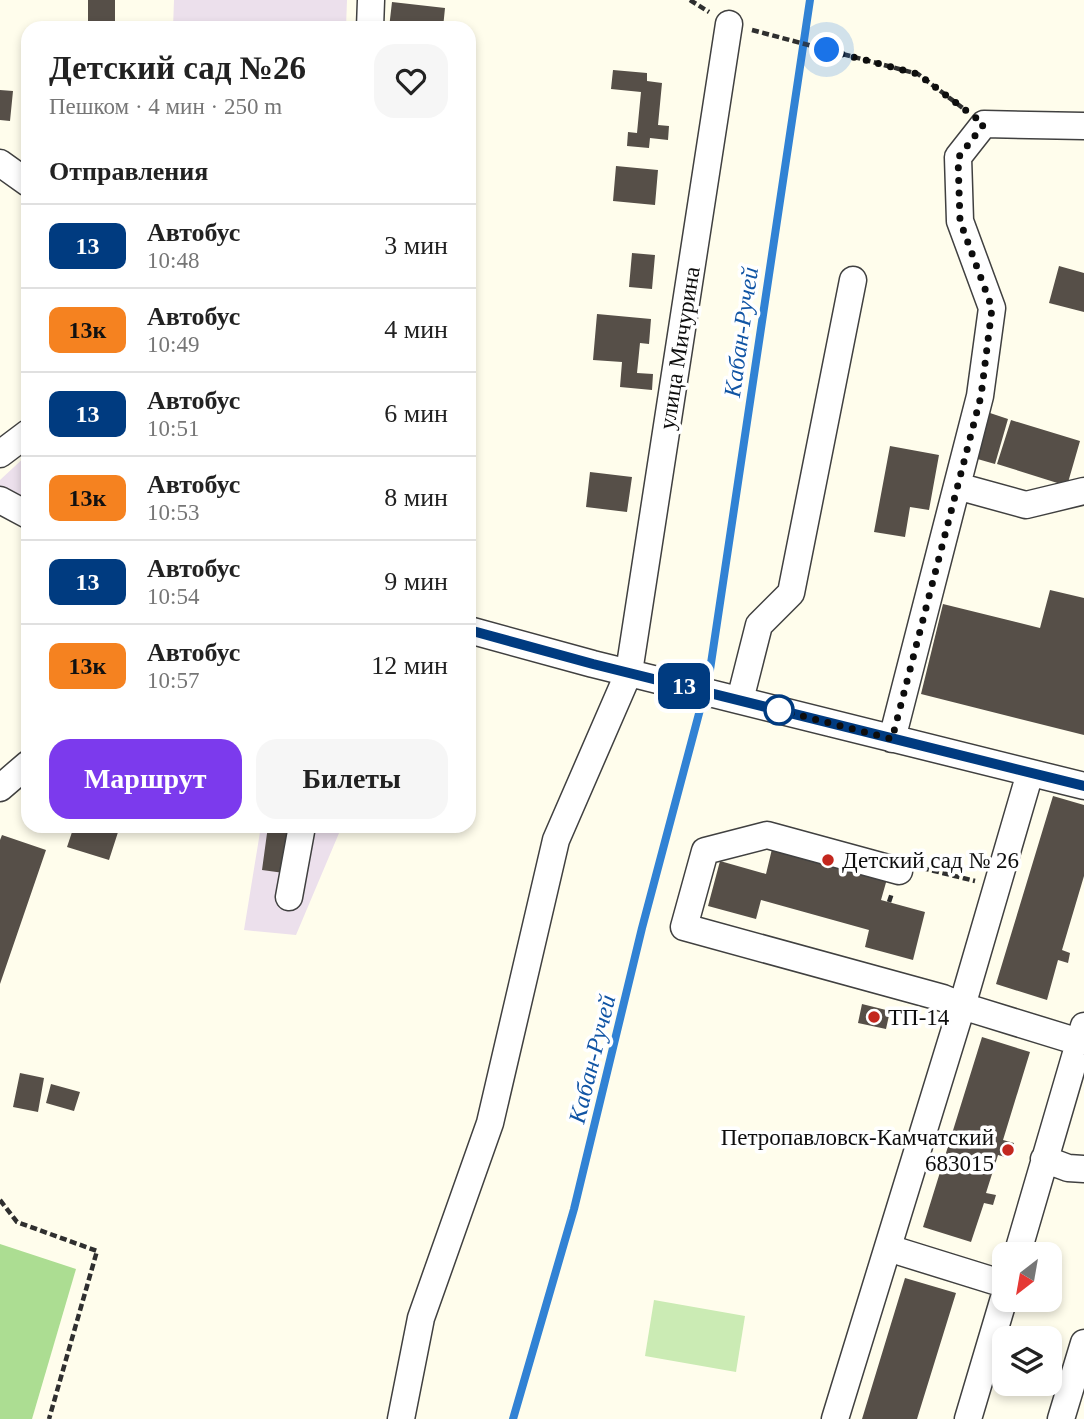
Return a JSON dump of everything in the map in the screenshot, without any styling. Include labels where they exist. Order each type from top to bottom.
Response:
[{"type":"street","points":[[370,21],[371,0]]},
{"type":"street","name":"улица Мичурина","points":[[401,1419],[421,1318],[491,1123],[556,840],[629,672],[729,24]]},
{"type":"street","points":[[892,739],[981,396],[992,308],[960,221],[958,158],[984,124],[1084,126]]},
{"type":"street","points":[[0,163],[21,178]]},
{"type":"street","points":[[740,700],[759,625],[791,593],[853,280]]},
{"type":"street","points":[[0,454],[21,438]]},
{"type":"street","points":[[957,486],[1026,505],[1084,491]]},
{"type":"street","points":[[0,500],[21,511]]},
{"type":"street","points":[[476,632],[1084,786]]},
{"type":"street","points":[[0,788],[21,771]]},
{"type":"street","points":[[835,1419],[962,1006],[1030,773]]},
{"type":"street","points":[[289,897],[301,833]]},
{"type":"street","points":[[899,871],[767,835],[705,851],[684,927],[943,998],[962,1006],[1082,1034],[1021,1242]]},
{"type":"street","points":[[1044,1159],[1068,1168],[1084,1170]]},
{"type":"street","points":[[888,1248],[992,1280]]},
{"type":"street","points":[[968,1419],[1000,1312]]},
{"type":"street","points":[[1061,1419],[1084,1343]]},
{"type":"path","points":[[792,41],[918,74],[984,124]]},
{"type":"path","points":[[889,902],[901,862],[996,888]]},
{"type":"path","points":[[0,1200],[17,1222],[97,1251],[49,1419]]},
{"type":"shaded area","points":[[174,0],[347,0],[346,21],[173,21]]},
{"type":"shaded area","points":[[21,460],[21,503],[0,494],[0,480]]},
{"type":"shaded area","points":[[260,833],[339,833],[296,935],[244,930]]},
{"type":"green space","points":[[0,1244],[76,1269],[32,1419],[0,1419]]},
{"type":"green space","points":[[654,1300],[745,1316],[736,1372],[645,1356]]},
{"type":"building","points":[[88,0],[115,0],[115,21],[88,21]]},
{"type":"building","points":[[392,2],[445,8],[444,21],[390,21]]},
{"type":"building","points":[[613,70],[647,73],[647,81],[662,83],[658,125],[669,126],[668,140],[650,138],[649,148],[627,146],[628,132],[637,133],[641,92],[611,89]]},
{"type":"building","points":[[0,90],[13,91],[10,121],[0,120]]},
{"type":"building","points":[[616,166],[658,170],[655,205],[613,201]]},
{"type":"building","points":[[632,253],[655,255],[652,289],[629,287]]},
{"type":"building","points":[[1059,266],[1084,273],[1084,312],[1049,303]]},
{"type":"building","points":[[597,314],[651,319],[649,344],[640,343],[637,373],[653,374],[652,390],[620,387],[622,362],[593,360]]},
{"type":"building","points":[[987,412],[1008,419],[995,464],[974,458]]},
{"type":"building","points":[[1011,420],[1080,441],[1067,486],[997,464]]},
{"type":"building","points":[[890,446],[939,455],[929,510],[910,507],[905,537],[874,532]]},
{"type":"building","points":[[590,472],[632,477],[627,512],[586,507]]},
{"type":"building","points":[[1050,590],[1084,598],[1084,735],[921,694],[943,604],[1040,628]]},
{"type":"building","points":[[1053,796],[1084,805],[1084,876],[1062,950],[1070,953],[1068,963],[1058,960],[1047,1000],[996,984]]},
{"type":"building","points":[[72,833],[118,833],[109,860],[67,847]]},
{"type":"building","points":[[267,833],[289,833],[284,873],[262,870]]},
{"type":"building","points":[[2,835],[46,850],[0,984],[0,840]]},
{"type":"building","points":[[772,849],[887,879],[881,900],[925,912],[913,960],[865,947],[869,930],[761,900],[756,919],[708,906],[720,861],[766,874]]},
{"type":"building","name":"ТП-14","points":[[862,1004],[890,1011],[886,1029],[858,1023]]},
{"type":"building","points":[[982,1037],[1030,1052],[1003,1140],[1014,1143],[1012,1151],[1009,1158],[998,1155],[986,1193],[996,1195],[993,1205],[984,1203],[971,1242],[923,1227]]},
{"type":"building","points":[[20,1073],[44,1078],[38,1112],[13,1107]]},
{"type":"building","points":[[51,1084],[80,1092],[74,1111],[46,1103]]},
{"type":"building","points":[[905,1278],[956,1293],[917,1419],[862,1419]]},
{"type":"waterway","name":"Кабан-Ручей","points":[[710,670],[810,0]]},
{"type":"waterway","name":"Кабан-Ручей","points":[[513,1419],[574,1209],[642,928],[701,706]]},
{"type":"bus line","name":"13","points":[[476,632],[593,664],[1084,786]]},
{"type":"place","name":"Детский сад № 26","points":[[828,860]]},
{"type":"place","name":"ТП-14","points":[[874,1017]]},
{"type":"place","name":"Петропавловск-Камчатский 683015","points":[[1008,1150]]},
{"type":"route","points":[[779,710],[892,739],[981,396],[992,308],[960,221],[958,158],[984,124],[918,74],[827,50]]}]
